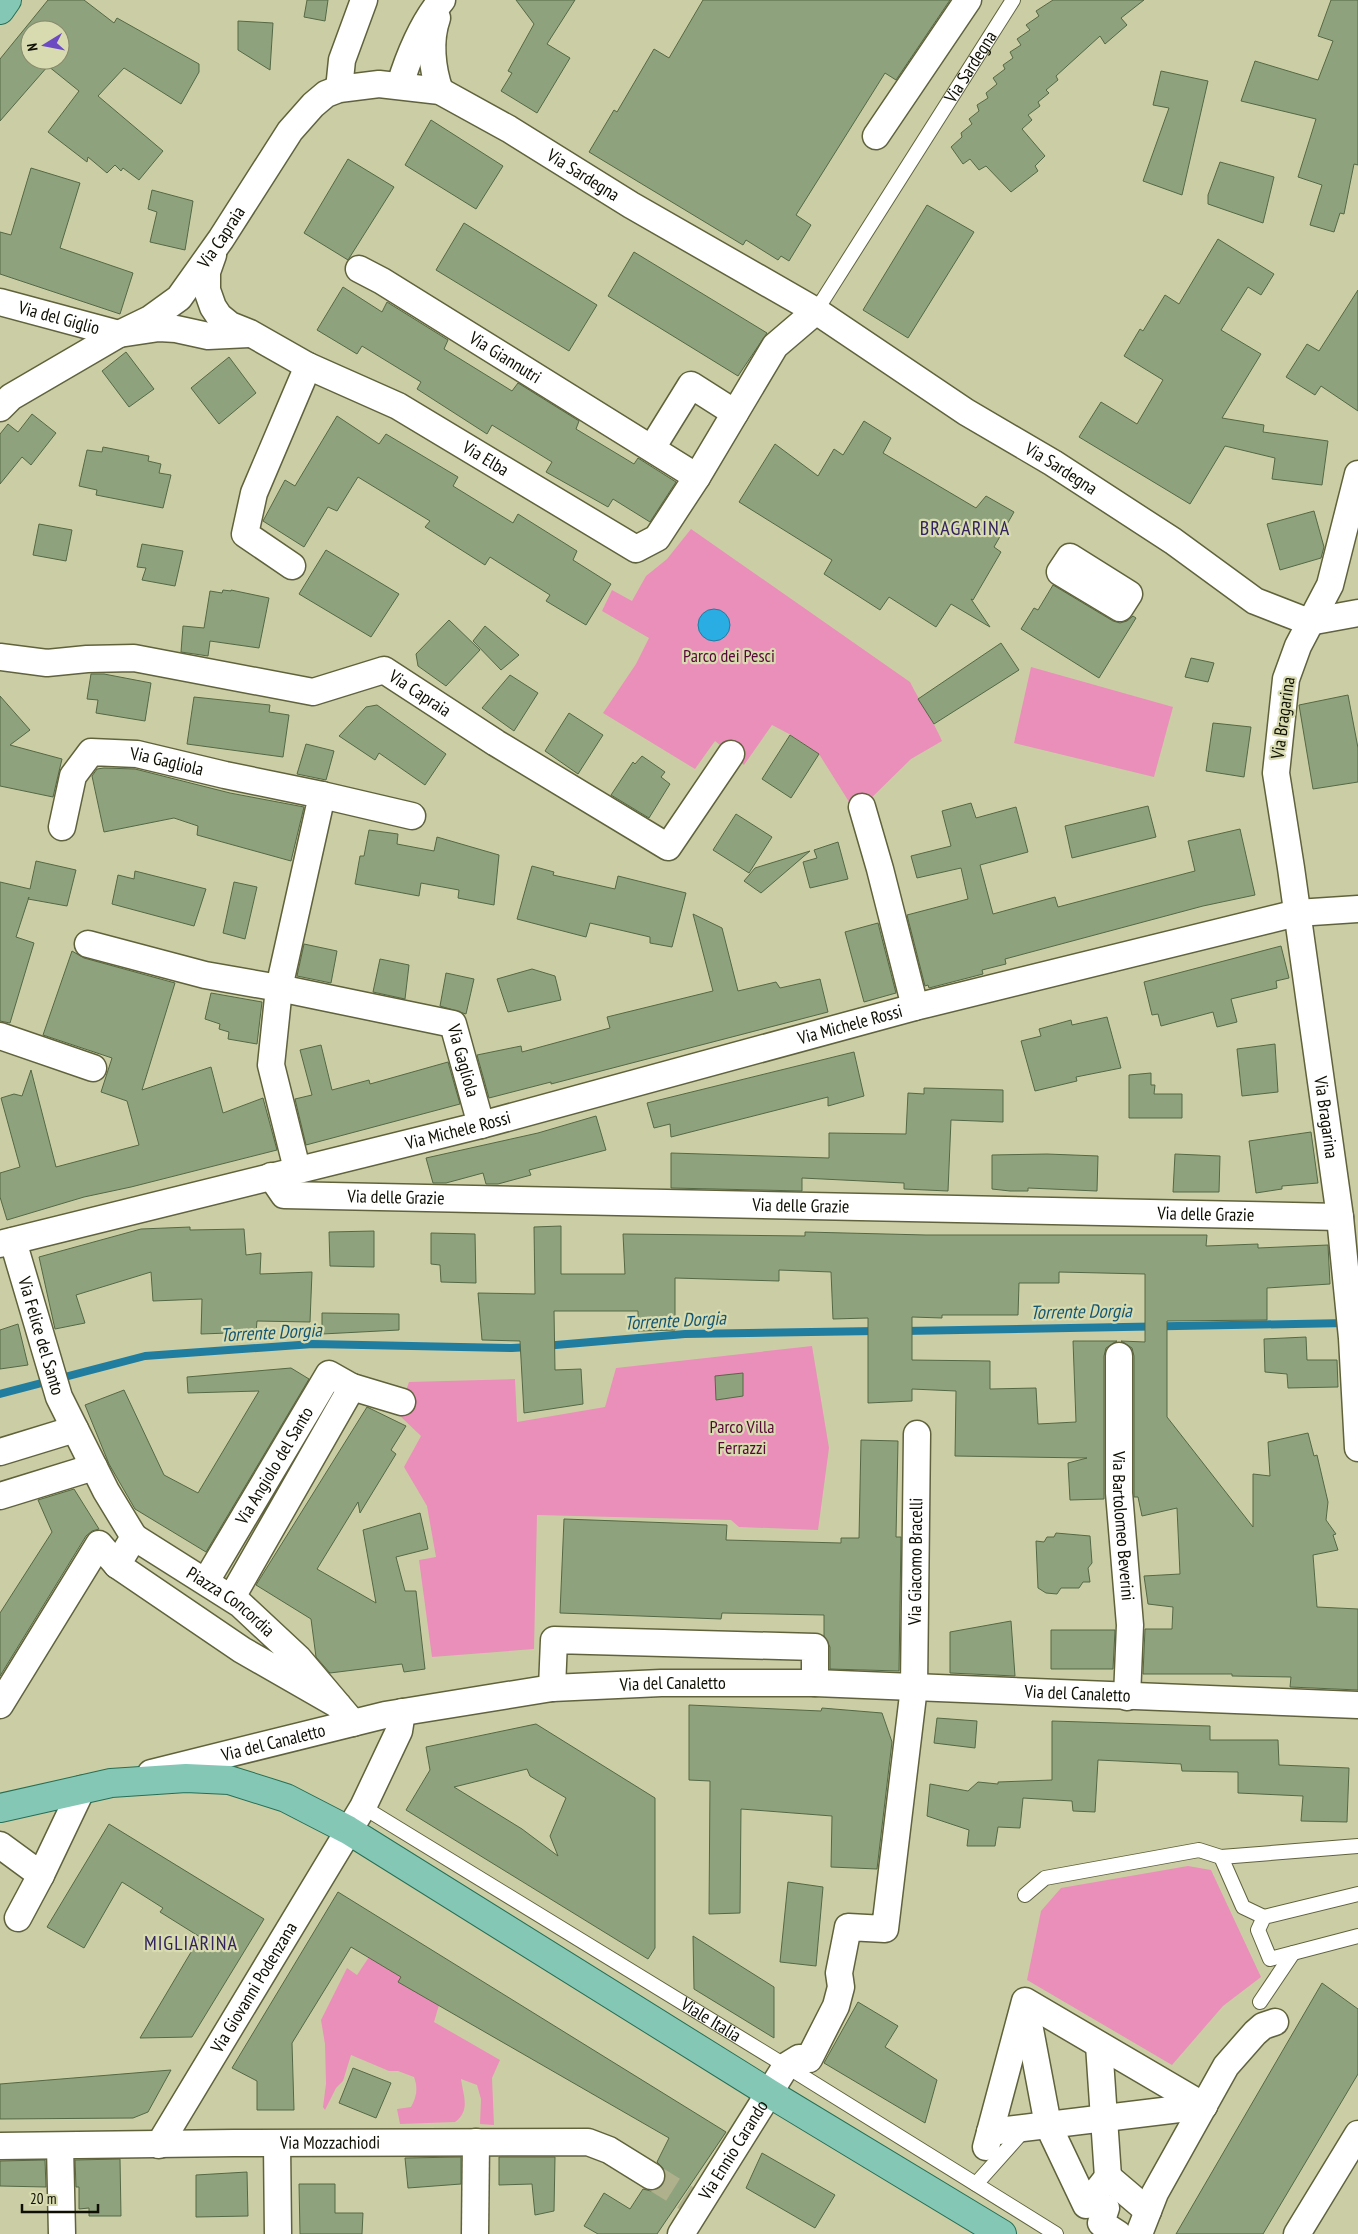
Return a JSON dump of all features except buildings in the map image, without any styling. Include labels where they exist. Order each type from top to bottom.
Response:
[{"type":"main road","points":[[0,10],[8,0]]},
{"type":"main road","name":"Viale Italia","points":[[111,1782],[186,1778],[229,1780],[286,1798],[348,1830],[769,2093],[1002,2234]]},
{"type":"main road","name":"Via del Canaletto","points":[[0,1808],[111,1782]]},
{"type":"street","points":[[339,89],[342,60],[364,0]]},
{"type":"street","points":[[400,85],[406,66],[431,12],[443,0]]},
{"type":"street","points":[[440,91],[434,75],[434,27],[443,0]]},
{"type":"street","points":[[876,136],[968,0]]},
{"type":"street","name":"Via Sardegna","points":[[339,89],[379,84],[440,91],[509,129],[631,205],[816,311],[966,412],[1053,463],[1173,541],[1255,601],[1310,622]]},
{"type":"street","name":"Via Capraia","points":[[0,408],[10,397],[119,334],[150,319],[178,298],[221,240],[301,117],[326,94],[339,89]]},
{"type":"street","name":"Via Elba","points":[[221,240],[208,264],[207,290],[213,307],[219,316],[235,328],[250,334],[308,366],[398,406],[636,549],[657,538],[697,477]]},
{"type":"street","name":"Via Giannutri","points":[[359,269],[417,302],[697,477]]},
{"type":"street","points":[[176,329],[195,309],[207,290]]},
{"type":"street","name":"Via del Giglio","points":[[0,302],[119,334]]},
{"type":"street","points":[[697,477],[775,346],[816,311]]},
{"type":"street","points":[[119,334],[159,328],[176,329],[208,336],[250,334]]},
{"type":"street","points":[[292,566],[244,534],[254,493],[308,366]]},
{"type":"street","points":[[652,448],[691,385],[735,413]]},
{"type":"street","name":"Via Bragarina","points":[[1358,474],[1330,585],[1298,646],[1286,679],[1276,772],[1340,1217],[1353,1293],[1352,1338],[1358,1448]]},
{"type":"street","points":[[1310,622],[1358,613]]},
{"type":"street","name":"Via Capraia","points":[[0,657],[47,663],[87,659],[134,658],[313,692],[384,670],[536,768],[668,847],[731,754]]},
{"type":"street","name":"Via Gagliola","points":[[62,827],[73,776],[90,752],[137,754],[412,816]]},
{"type":"street","points":[[297,1170],[271,1065],[279,988],[322,795]]},
{"type":"street","name":"Via Michele Rossi","points":[[862,807],[916,1007]]},
{"type":"street","points":[[1297,913],[1358,909]]},
{"type":"street","name":"Via Michele Rossi","points":[[6,1243],[481,1125],[916,1007],[1297,913]]},
{"type":"street","name":"Via Gagliola","points":[[88,944],[205,975],[279,988],[453,1024],[481,1125]]},
{"type":"street","points":[[0,1036],[92,1068]]},
{"type":"street","name":"Via delle Grazie","points":[[271,1176],[284,1195],[1340,1217]]},
{"type":"street","name":"Via Felice del Santo","points":[[6,1243],[59,1397],[94,1467],[134,1537]]},
{"type":"street","name":"Via Bartolomeo Beverini","points":[[1119,1356],[1120,1493],[1130,1625],[1127,1697]]},
{"type":"street","name":"Via Angiolo del Santo","points":[[206,1581],[329,1374],[352,1387],[402,1402]]},
{"type":"street","name":"Via Angiolo del Santo","points":[[232,1597],[352,1387]]},
{"type":"street","points":[[0,1452],[74,1429]]},
{"type":"street","name":"Via Giacomo Bracelli","points":[[786,2066],[800,2058],[809,2059],[836,2006],[841,1987],[839,1974],[848,1926],[885,1929],[914,1687],[917,1434]]},
{"type":"street","points":[[0,1496],[94,1467]]},
{"type":"street","points":[[117,1566],[134,1537]]},
{"type":"street","name":"Piazza Concordia","points":[[134,1537],[232,1597],[298,1658],[346,1714]]},
{"type":"street","name":"Piazza Concordia","points":[[0,1705],[99,1544],[117,1566],[242,1650],[346,1714]]},
{"type":"street","points":[[552,1688],[554,1640],[814,1646],[815,1683]]},
{"type":"street","name":"Via del Canaletto","points":[[111,1782],[346,1714],[402,1712],[552,1688],[661,1683],[815,1683],[1358,1705]]},
{"type":"street","name":"Via Giovanni Podenzana","points":[[159,2145],[363,1807],[399,1731],[402,1712]]},
{"type":"street","points":[[18,1918],[82,1789]]},
{"type":"street","points":[[0,1846],[41,1875]]},
{"type":"street","points":[[1024,2001],[1204,2106]]},
{"type":"street","points":[[1024,2001],[988,2140],[1037,2127],[1204,2106]]},
{"type":"street","points":[[1024,2001],[1037,2127],[1102,2213]]},
{"type":"street","points":[[1144,2223],[1155,2193],[1226,2066],[1259,2030],[1267,2012]]},
{"type":"street","points":[[1099,2045],[1102,2118],[1108,2177],[1102,2213]]},
{"type":"street","name":"Via Ennio Carando","points":[[681,2234],[786,2066]]},
{"type":"street","points":[[1297,2234],[1358,2134]]},
{"type":"street","points":[[475,2234],[476,2142]]},
{"type":"street","name":"Via Mozzachiodi","points":[[0,2146],[588,2142],[609,2150],[651,2176]]},
{"type":"street","points":[[277,2144],[278,2234]]},
{"type":"street","points":[[60,2146],[62,2234]]},
{"type":"street","points":[[1108,2177],[1144,2223]]},
{"type":"lane","name":"Via Sardegna","points":[[816,311],[1013,0]]},
{"type":"lane","name":"Viale Italia","points":[[363,1807],[1056,2234]]},
{"type":"lane","points":[[1025,1895],[1045,1878],[1199,1850],[1221,1857],[1358,1846]]},
{"type":"lane","points":[[1221,1857],[1242,1907],[1264,1918],[1358,1894]]},
{"type":"lane","points":[[1264,1918],[1258,1930],[1270,1959],[1358,1936]]},
{"type":"lane","points":[[1267,2012],[1293,1953]]},
{"type":"lane","points":[[976,2184],[1037,2127]]},
{"type":"green space","name":"Parco dei Pesci","points":[[691,529],[910,682],[942,741],[911,759],[856,813],[819,754],[772,725],[744,765],[715,741],[695,769],[603,713],[636,664],[649,638],[602,611],[612,590],[632,601],[646,576],[667,559]]},
{"type":"green space","points":[[1031,667],[1173,707],[1154,777],[1014,743]]},
{"type":"green space","name":"Parco Villa Ferrazzi","points":[[812,1346],[829,1448],[818,1530],[739,1527],[731,1520],[537,1515],[534,1649],[432,1657],[419,1560],[436,1557],[427,1506],[404,1467],[421,1436],[398,1414],[409,1382],[515,1379],[517,1422],[605,1407],[616,1368]]},
{"type":"green space","points":[[1188,1866],[1211,1870],[1261,1977],[1223,2006],[1172,2065],[1027,1980],[1041,1911],[1061,1888]]},
{"type":"green space","points":[[369,1957],[401,1977],[439,2005],[434,2022],[500,2060],[492,2078],[494,2125],[480,2124],[481,2099],[477,2085],[461,2079],[465,2102],[463,2112],[455,2122],[400,2124],[397,2109],[411,2107],[415,2099],[416,2085],[414,2077],[398,2071],[389,2071],[351,2055],[343,2081],[336,2088],[325,2110],[323,2107],[326,2084],[325,2044],[321,2020],[347,1968],[357,1975]]},
{"type":"water","points":[[714,609],[720,610],[725,614],[729,619],[729,631],[725,636],[720,640],[714,641],[708,640],[703,636],[699,631],[698,625],[699,619],[703,614],[708,610]]},
{"type":"waterway","name":"Torrente Dorgia","points":[[904,1331],[1347,1323]]},
{"type":"waterway","name":"Torrente Dorgia","points":[[544,1346],[685,1334],[877,1331]]},
{"type":"waterway","name":"Torrente Dorgia","points":[[0,1394],[145,1356],[313,1344],[530,1347]]},
{"type":"tunnel","points":[[651,2176],[699,2206]]},
{"type":"district","name":"BRAGARINA","points":[[965,528]]},
{"type":"district","name":"MIGLIARINA","points":[[191,1943]]}]
